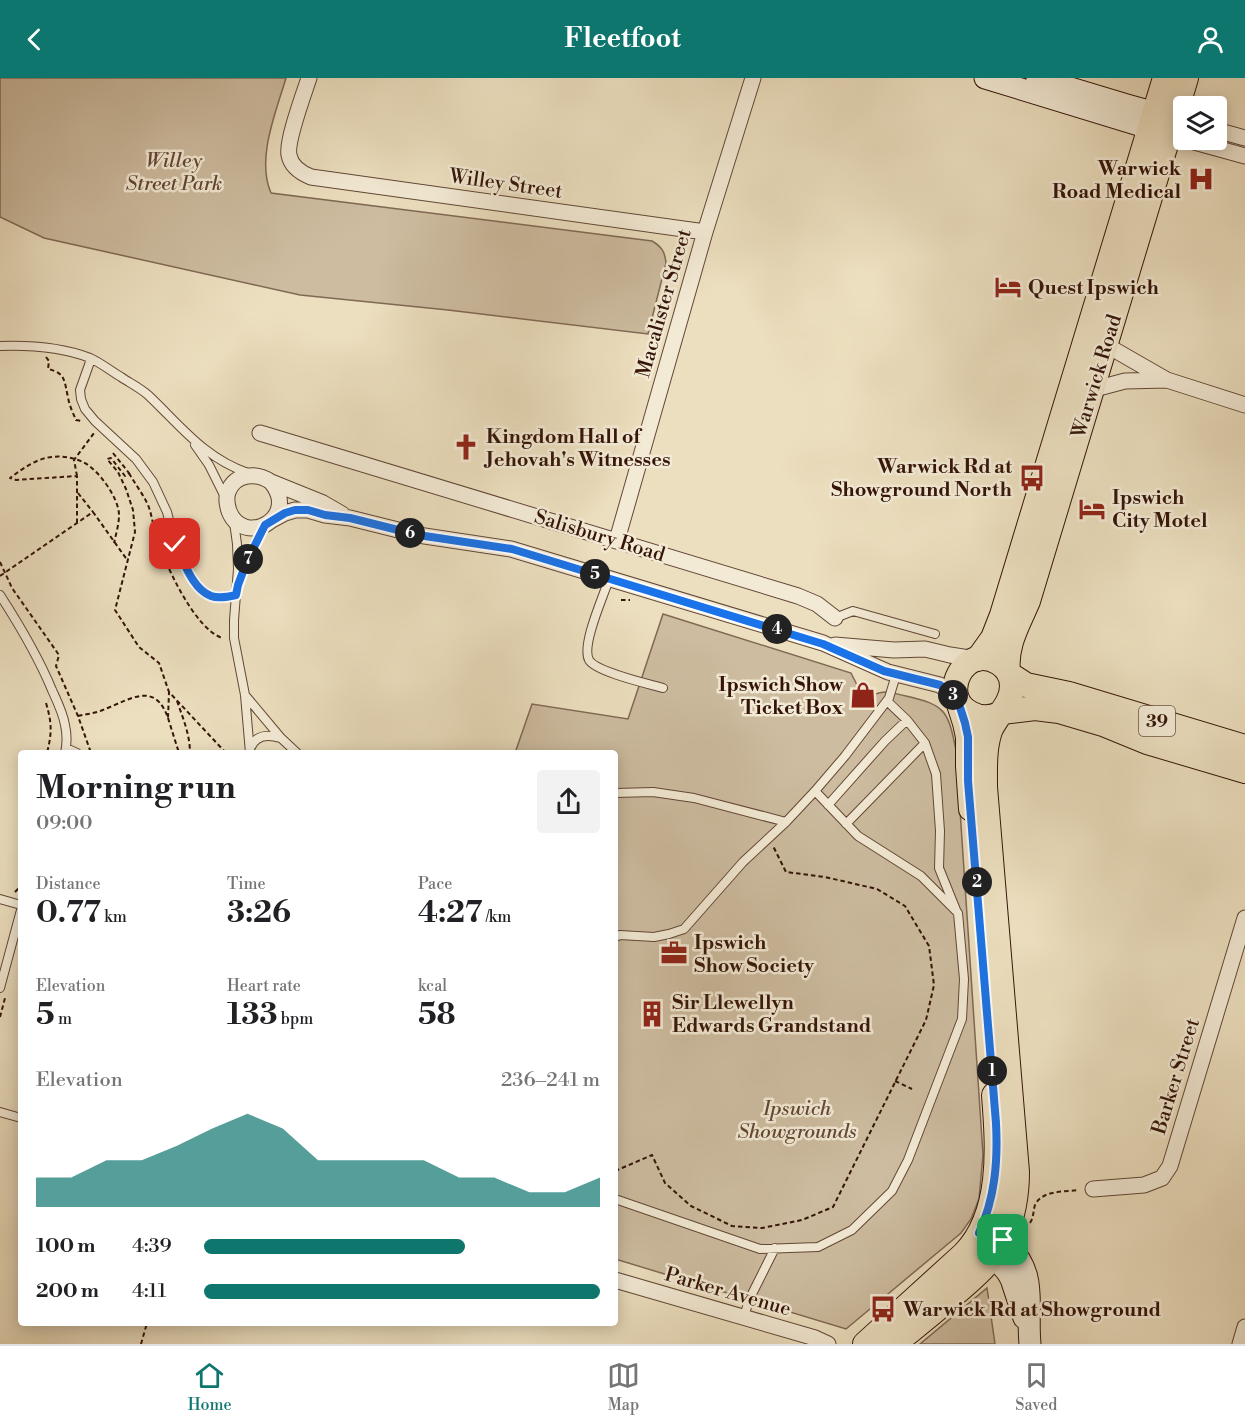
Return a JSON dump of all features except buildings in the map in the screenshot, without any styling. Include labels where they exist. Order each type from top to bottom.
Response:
[{"type":"main road","points":[[985,78],[1172,127]]},
{"type":"main road","points":[[1037,78],[1172,127]]},
{"type":"main road","name":"Warwick Road","points":[[977,659],[993,638],[1002,615],[1172,127],[1165,78]]},
{"type":"main road","name":"Warwick Road","points":[[1008,673],[1007,657],[1010,642],[1028,601],[1186,78]]},
{"type":"main road","points":[[865,1344],[964,1254],[979,1233],[989,1208],[995,1179],[998,1153],[968,781],[968,737],[955,685],[966,665],[977,659],[988,659],[1002,665],[1012,685],[1008,703],[991,728],[985,765],[985,787],[1017,1194],[1010,1222],[998,1248],[973,1279],[894,1344]]},
{"type":"main road","name":"39","points":[[1008,673],[1026,684],[1069,694],[1245,747]]},
{"type":"main road","points":[[957,700],[966,711],[976,716],[991,717],[1001,712]]},
{"type":"main road","name":"39","points":[[1001,712],[1035,708],[1059,711],[1103,724],[1147,742],[1245,771]]},
{"type":"main road","points":[[979,1233],[998,1248],[1011,1279],[1029,1339]]},
{"type":"street","name":"Willey Street","points":[[309,78],[288,152],[292,164],[311,177],[705,232]]},
{"type":"street","name":"Macalister Street","points":[[617,540],[705,232],[753,78]]},
{"type":"street","points":[[1172,127],[1245,156]]},
{"type":"street","points":[[1227,133],[1245,138]]},
{"type":"street","points":[[1106,345],[1167,380],[1245,405]]},
{"type":"street","points":[[1091,390],[1125,381],[1167,380]]},
{"type":"street","name":"Salisbury Road","points":[[260,433],[798,596],[817,604],[836,618]]},
{"type":"street","points":[[272,482],[279,495],[280,504],[277,513],[268,523],[249,528],[234,520],[228,508],[228,493],[238,480],[255,475],[264,477],[323,503],[350,518]]},
{"type":"street","name":"Salisbury Road","points":[[268,523],[285,513],[301,509],[350,518],[418,535],[512,549],[823,644],[884,671],[937,683],[957,700]]},
{"type":"street","name":"Salisbury Road","points":[[823,644],[894,650],[928,649],[977,659]]},
{"type":"street","points":[[896,675],[904,659],[914,650]]},
{"type":"street","name":"Barker Street","points":[[1094,1189],[1144,1185],[1162,1178],[1170,1166],[1245,918]]},
{"type":"street","name":"Parker Avenue","points":[[618,1281],[815,1338],[828,1344]]},
{"type":"street","points":[[1240,1344],[1245,1328]]},
{"type":"lane","points":[[0,346],[42,347],[91,358],[146,393],[192,440],[209,465],[227,501]]},
{"type":"lane","points":[[91,358],[80,390],[85,409],[136,459],[153,482],[167,512],[175,544],[193,579],[202,591],[218,598],[236,595]]},
{"type":"lane","points":[[192,440],[221,460],[255,475]]},
{"type":"lane","points":[[234,520],[238,585]]},
{"type":"lane","points":[[250,750],[244,695],[234,638],[236,595],[247,561],[268,523]]},
{"type":"lane","points":[[609,579],[589,635],[587,648],[589,660],[599,669],[663,688]]},
{"type":"lane","points":[[0,595],[20,625],[45,672],[65,724],[66,750]]},
{"type":"lane","name":"Salisbury Road","points":[[836,618],[853,611],[935,634]]},
{"type":"lane","points":[[618,935],[654,937],[684,929],[742,862],[786,822],[855,744],[891,693],[896,675]]},
{"type":"lane","points":[[244,695],[294,750]]},
{"type":"lane","points":[[618,1200],[760,1249],[818,1247],[852,1230],[892,1191],[908,1160],[962,1019],[964,979],[958,913],[939,868],[940,831],[936,774],[925,743],[886,701]]},
{"type":"lane","points":[[828,805],[906,720]]},
{"type":"lane","points":[[251,750],[255,740],[260,737],[281,738]]},
{"type":"lane","points":[[846,824],[925,743]]},
{"type":"lane","points":[[814,791],[858,836],[921,876],[958,913]]},
{"type":"lane","points":[[618,793],[653,792],[694,798],[786,822]]},
{"type":"lane","points":[[0,900],[18,904]]},
{"type":"lane","points":[[0,988],[18,921]]},
{"type":"lane","points":[[0,1112],[18,1117]]},
{"type":"lane","points":[[744,1317],[749,1300],[775,1248]]},
{"type":"path","points":[[46,355],[49,361],[48,369],[63,376],[70,406],[76,420],[82,422]]},
{"type":"path","points":[[77,523],[77,476],[74,460],[94,433],[92,430]]},
{"type":"path","points":[[110,449],[129,473],[147,504],[166,564],[178,588],[214,636],[222,639]]},
{"type":"path","points":[[77,476],[16,480],[10,478],[28,465],[44,458],[63,456],[84,462],[107,485],[116,501],[119,513],[114,543]]},
{"type":"path","points":[[129,473],[125,476],[111,458],[107,459],[118,472],[126,489],[133,510],[135,532],[115,610],[140,647],[159,663],[169,692],[168,718]]},
{"type":"path","points":[[77,491],[128,561]]},
{"type":"path","points":[[0,576],[93,512]]},
{"type":"path","points":[[0,562],[12,588],[59,655],[56,666],[90,750]]},
{"type":"path","points":[[169,692],[223,750]]},
{"type":"path","points":[[78,716],[105,710],[122,701],[150,696],[164,706],[177,750]]},
{"type":"path","points":[[176,699],[190,750]]},
{"type":"path","points":[[45,702],[52,729],[48,750]]},
{"type":"path","points":[[618,1171],[652,1155],[665,1183],[691,1206],[732,1226],[762,1228],[802,1220],[833,1207],[926,1020],[934,985],[929,946],[905,906],[877,889],[825,877],[786,872],[770,838]]},
{"type":"path","points":[[15,892],[18,889]]},
{"type":"path","points":[[895,1081],[912,1089]]},
{"type":"path","points":[[1030,1223],[1037,1202],[1045,1195],[1094,1189]]},
{"type":"path","points":[[141,1344],[146,1326]]},
{"type":"green space","name":"Willey Street Park","points":[[0,78],[286,78],[273,120],[267,151],[267,180],[271,193],[652,241],[662,250],[666,263],[648,334],[300,295],[44,238],[0,217]]},
{"type":"green space","name":"Ipswich Showgrounds","points":[[663,614],[851,673],[857,685],[855,689],[873,695],[889,692],[937,706],[943,711],[950,726],[956,750],[983,1155],[979,1199],[971,1219],[961,1233],[846,1329],[618,1260],[618,750],[516,750],[532,704],[628,719]]},
{"type":"green space","points":[[987,1288],[995,1344],[920,1344]]},
{"type":"place","name":"Warwick Road Medical","points":[[1201,179]]},
{"type":"place","name":"Quest Ipswich","points":[[1008,287]]},
{"type":"place","name":"Kingdom Hall of Jehovah's Witnesses","points":[[466,447]]},
{"type":"place","name":"Warwick Rd at Showground North","points":[[1032,478]]},
{"type":"place","name":"Ipswich City Motel","points":[[1092,509]]},
{"type":"place","name":"Ipswich Show Ticket Box","points":[[863,695]]},
{"type":"place","name":"Ipswich Show Society","points":[[674,953]]},
{"type":"place","name":"Sir Llewellyn Edwards Grandstand","points":[[652,1014]]},
{"type":"place","name":"Warwick Rd at Showground","points":[[883,1309]]},
{"type":"route","points":[[175,544],[193,579],[202,591],[218,598],[236,595],[247,561],[265,525],[285,513],[301,509],[308,510],[418,535],[512,549],[823,644],[884,671],[931,681],[948,690],[957,698],[968,737],[968,781],[998,1153],[989,1208],[979,1233],[1003,1240]]}]
